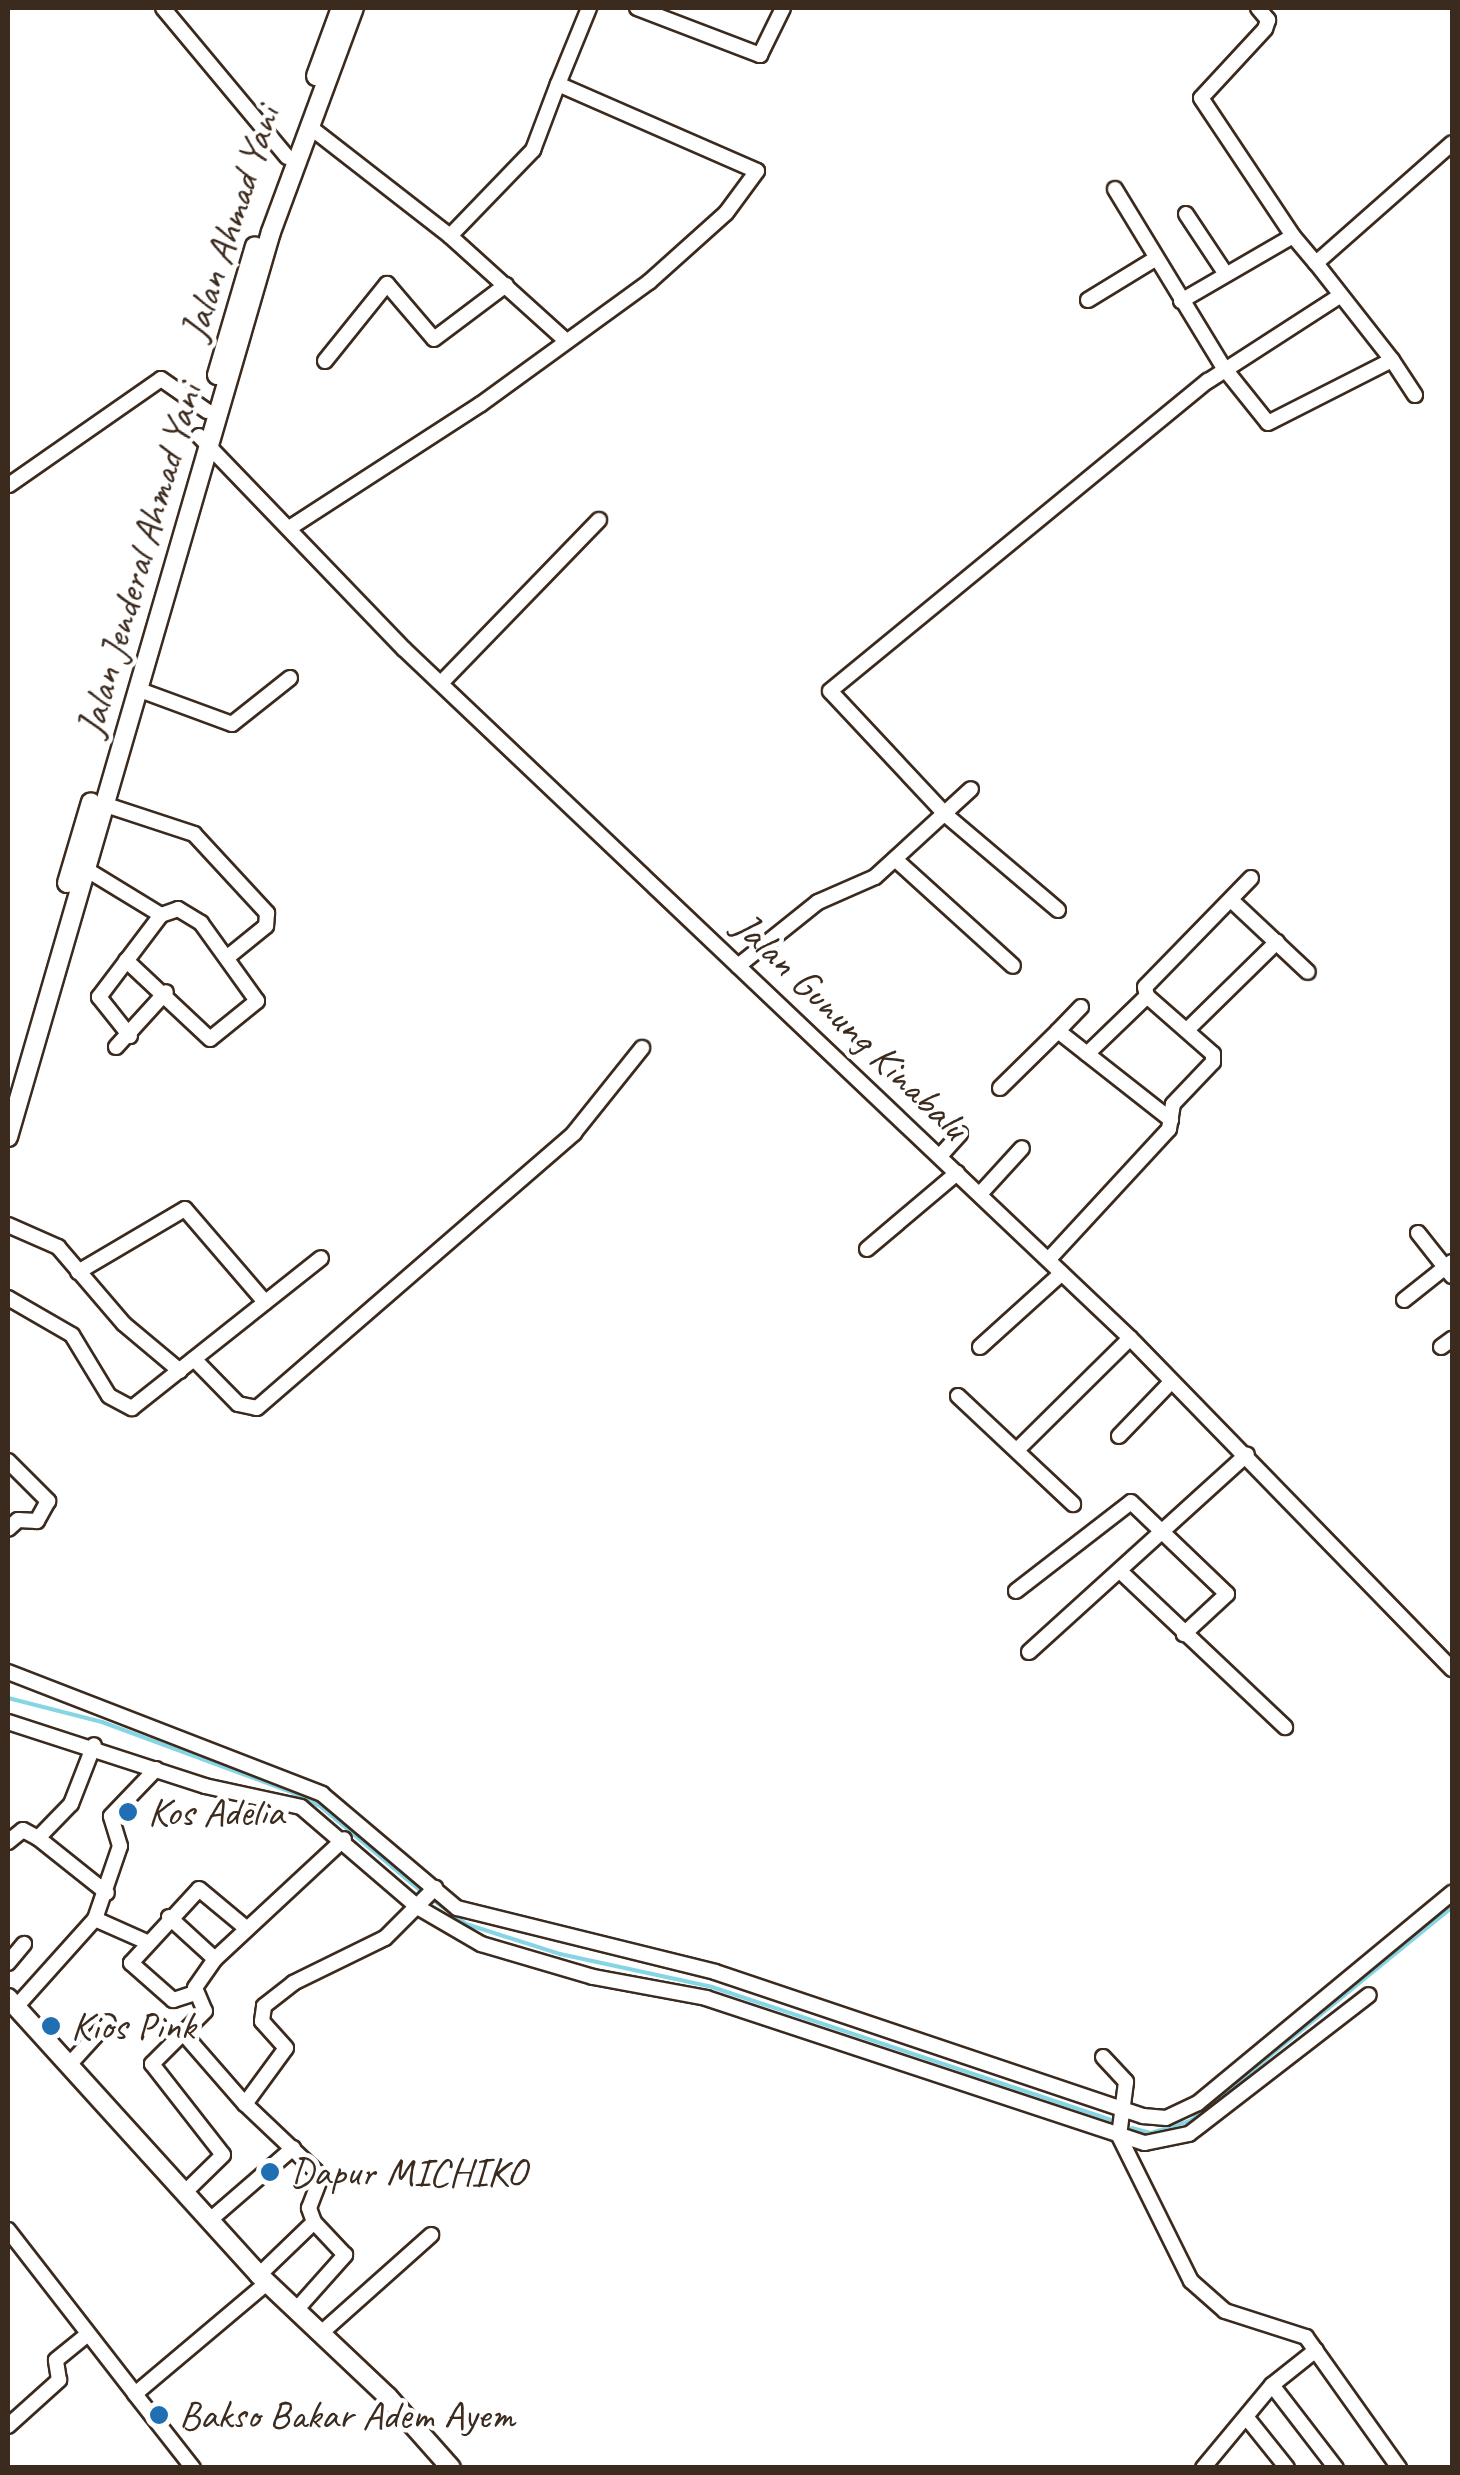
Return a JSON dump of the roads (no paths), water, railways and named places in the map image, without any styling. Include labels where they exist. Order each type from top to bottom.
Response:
[{"type":"main road","name":"Jalan Ahmad Yani","points":[[8,1095],[83,858],[204,441],[207,411],[287,157],[341,8]]},
{"type":"main road","name":"Jalan Jenderal Ahmad Yani","points":[[83,858],[137,688],[204,441],[272,232],[354,8]]},
{"type":"main road","points":[[8,1138],[35,1019]]},
{"type":"main road","points":[[12,2003],[263,2279],[451,2468]]},
{"type":"street","points":[[164,8],[287,157]]},
{"type":"street","points":[[450,236],[533,150],[589,8]]},
{"type":"street","points":[[636,8],[762,55],[783,8]]},
{"type":"street","points":[[1258,8],[1268,20],[1266,29],[1200,98],[1293,236],[1392,360],[1415,395]]},
{"type":"street","points":[[291,528],[481,404],[691,247],[757,171],[558,84]]},
{"type":"street","points":[[310,127],[450,236],[565,340]]},
{"type":"street","points":[[1316,263],[1452,143]]},
{"type":"street","points":[[1115,189],[1224,368],[1271,424],[1392,360]]},
{"type":"street","points":[[1186,214],[1225,273]]},
{"type":"street","points":[[1181,301],[1293,236]]},
{"type":"street","points":[[1088,300],[1155,259]]},
{"type":"street","points":[[325,361],[387,284],[434,339],[506,285]]},
{"type":"street","points":[[1058,910],[946,816],[830,691],[1224,368],[1338,297]]},
{"type":"street","points":[[8,485],[161,378],[207,411]]},
{"type":"street","name":"Jalan Gunung Kinabalu","points":[[204,441],[440,684],[1130,1338],[1452,1670]]},
{"type":"street","points":[[440,684],[600,520]]},
{"type":"street","points":[[137,688],[232,724],[290,678]]},
{"type":"street","points":[[738,966],[818,902],[871,879],[946,816],[971,789]]},
{"type":"street","points":[[103,804],[194,834],[267,913],[266,926],[229,956]]},
{"type":"street","points":[[83,858],[161,915]]},
{"type":"street","points":[[896,859],[1013,966]]},
{"type":"street","points":[[1087,1054],[1147,996],[1147,983],[1251,878]]},
{"type":"street","points":[[1231,900],[1308,972]]},
{"type":"street","points":[[126,960],[214,1038],[256,1001],[229,956],[201,922],[178,909],[161,915],[126,960],[98,1000],[130,1036]]},
{"type":"street","points":[[1187,1030],[1277,942]]},
{"type":"street","points":[[116,1047],[166,992]]},
{"type":"street","points":[[1049,1259],[1171,1120],[1174,1104],[1214,1060],[1187,1030],[1147,996]]},
{"type":"street","points":[[1000,1088],[1081,1006]]},
{"type":"street","points":[[1058,1031],[1171,1120]]},
{"type":"street","points":[[194,1358],[238,1404],[257,1408],[574,1134],[642,1048]]},
{"type":"street","points":[[940,1156],[960,1134]]},
{"type":"street","points":[[980,1194],[1022,1148]]},
{"type":"street","points":[[866,1249],[958,1173]]},
{"type":"street","points":[[78,1272],[186,1209],[265,1302]]},
{"type":"street","points":[[8,1224],[48,1239],[180,1371]]},
{"type":"street","points":[[1404,1300],[1450,1269],[1418,1233]]},
{"type":"street","points":[[8,1298],[72,1334],[109,1396],[129,1407],[320,1258]]},
{"type":"street","points":[[980,1347],[1062,1273]]},
{"type":"street","points":[[1017,1450],[1130,1338]]},
{"type":"street","points":[[1119,1436],[1172,1381]]},
{"type":"street","points":[[958,1396],[1073,1504]]},
{"type":"street","points":[[1029,1652],[1246,1454]]},
{"type":"street","points":[[8,1460],[48,1501],[37,1521],[18,1520],[8,1529]]},
{"type":"street","points":[[1016,1591],[1130,1502],[1228,1597],[1184,1634]]},
{"type":"street","points":[[1121,1572],[1285,1727]]},
{"type":"street","points":[[8,1672],[322,1794],[427,1898],[480,1944],[593,1977],[706,1998],[1122,2124],[1166,2118],[1198,2103],[1452,1893]]},
{"type":"street","points":[[8,1722],[94,1746],[156,1769],[302,1807],[427,1898],[508,1924],[715,1972],[1122,2124],[1145,2142],[1189,2134],[1369,1995]]},
{"type":"street","points":[[38,1838],[80,1792],[94,1746]]},
{"type":"street","points":[[12,2003],[94,1919],[120,1846],[111,1816],[156,1769]]},
{"type":"street","points":[[8,1842],[23,1830],[106,1894]]},
{"type":"street","points":[[247,1929],[199,1889],[147,1942],[132,1968],[173,2000],[195,1992],[216,1958],[344,1839]]},
{"type":"street","points":[[245,2104],[285,2050],[262,2021],[268,2000],[367,1950],[427,1898]]},
{"type":"street","points":[[170,1917],[216,1958]]},
{"type":"street","points":[[94,1919],[147,1942]]},
{"type":"street","points":[[8,1963],[24,1944]]},
{"type":"street","points":[[184,2193],[223,2155],[152,2064],[205,2010],[195,1992]]},
{"type":"street","points":[[68,2066],[108,2022]]},
{"type":"street","points":[[183,2032],[245,2104],[321,2176],[309,2208],[314,2222],[344,2254],[296,2310]]},
{"type":"street","points":[[1102,2057],[1123,2075],[1122,2124],[1168,2243],[1202,2295],[1225,2311],[1292,2330],[1316,2350],[1399,2468]]},
{"type":"street","points":[[210,2220],[292,2148]]},
{"type":"street","points":[[135,2394],[263,2279],[314,2222]]},
{"type":"street","points":[[8,2230],[13,2249],[88,2334],[193,2468]]},
{"type":"street","points":[[320,2334],[430,2235]]},
{"type":"street","points":[[8,2426],[60,2380],[56,2360],[88,2334]]},
{"type":"street","points":[[1203,2468],[1272,2385],[1316,2350]]},
{"type":"street","points":[[1272,2385],[1336,2468]]},
{"type":"street","points":[[1248,2418],[1287,2468]]},
{"type":"waterway","points":[[8,1698],[102,1722],[289,1791],[320,1806],[422,1892]]},
{"type":"waterway","points":[[430,1898],[466,1924],[560,1954],[712,1987],[1117,2122]]},
{"type":"waterway","points":[[1132,2128],[1151,2133],[1190,2121],[1452,1907]]},
{"type":"place","name":"Kos Adelia","points":[[128,1812]]},
{"type":"place","name":"Kios Pink","points":[[51,2026]]},
{"type":"place","name":"Dapur MICHIKO","points":[[270,2172]]},
{"type":"place","name":"Bakso Bakar Adem Ayem","points":[[159,2415]]}]
